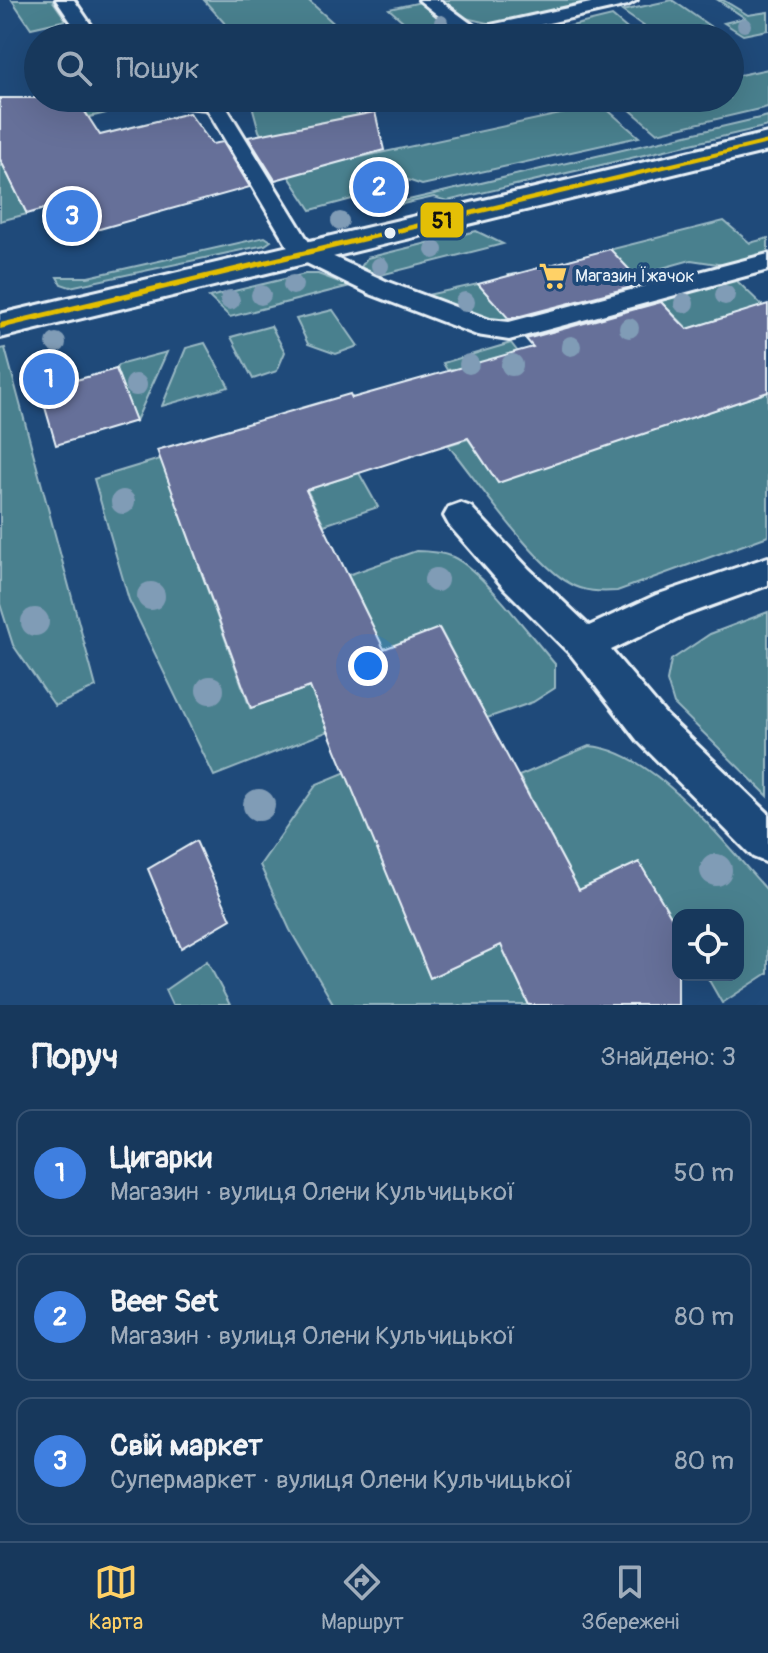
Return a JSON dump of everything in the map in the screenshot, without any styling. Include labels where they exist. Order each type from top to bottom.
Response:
[{"type":"street","points":[[0,326],[768,142]]},
{"type":"lane","points":[[65,0],[81,24]]},
{"type":"lane","points":[[428,0],[453,24]]},
{"type":"lane","points":[[519,24],[628,0]]},
{"type":"lane","points":[[224,112],[303,252],[379,288],[487,329],[509,331],[768,262]]},
{"type":"lane","points":[[460,516],[517,579],[585,645],[652,728],[768,842]]},
{"type":"lane","points":[[585,645],[668,606],[768,571]]},
{"type":"green space","points":[[12,0],[52,0],[66,20],[48,24],[28,24]]},
{"type":"green space","points":[[204,0],[308,0],[335,24],[225,24]]},
{"type":"green space","points":[[437,0],[608,0],[492,24],[461,17]]},
{"type":"green space","points":[[672,0],[707,24],[641,24],[622,11]]},
{"type":"green space","points":[[718,0],[748,15],[768,12],[768,30],[744,35],[744,24],[724,23],[745,18]]},
{"type":"green space","points":[[421,2],[449,24],[406,24],[389,9]]},
{"type":"green space","points":[[612,16],[621,24],[579,24]]},
{"type":"green space","points":[[768,69],[768,107],[657,133],[633,112],[744,112],[744,74]]},
{"type":"green space","points":[[86,112],[110,112],[89,117]]},
{"type":"green space","points":[[254,112],[358,112],[360,115],[307,126],[334,163],[570,112],[610,112],[639,137],[422,185],[393,175],[360,183],[356,198],[311,210],[259,131]]},
{"type":"green space","points":[[768,116],[768,126],[447,201],[434,197],[374,208]]},
{"type":"green space","points":[[0,159],[27,214],[0,221]]},
{"type":"green space","points":[[724,221],[750,243],[768,238],[768,255],[724,265],[691,260],[525,306],[508,321],[495,323],[427,295],[478,284],[492,299],[523,289],[509,275],[518,274],[587,279],[569,260]]},
{"type":"green space","points":[[476,231],[503,244],[373,277],[361,267],[367,258]]},
{"type":"green space","points":[[265,237],[271,241],[265,245],[70,287],[61,284],[57,277],[88,277]]},
{"type":"green space","points":[[305,274],[318,274],[350,286],[230,317],[209,297]]},
{"type":"green space","points":[[735,279],[763,306],[688,329],[660,301]]},
{"type":"green space","points":[[333,310],[358,346],[336,354],[308,344],[296,319]]},
{"type":"green space","points":[[271,326],[285,352],[277,371],[253,379],[231,337]]},
{"type":"green space","points":[[205,343],[229,387],[162,406],[186,348]]},
{"type":"green space","points":[[511,343],[536,375],[470,395],[452,369],[447,370],[443,363]]},
{"type":"green space","points":[[5,348],[96,687],[55,706],[13,645],[0,604],[0,349]]},
{"type":"green space","points":[[167,352],[136,421],[116,369],[118,365]]},
{"type":"green space","points":[[768,392],[768,536],[617,591],[580,588],[554,573],[522,540],[448,445],[468,439],[498,482]]},
{"type":"green space","points":[[216,442],[172,491],[250,708],[310,687],[329,731],[214,776],[129,600],[94,479]]},
{"type":"green space","points":[[359,473],[378,507],[324,525],[307,490]]},
{"type":"green space","points":[[416,551],[453,557],[478,576],[555,664],[555,688],[533,702],[487,718],[440,629],[384,649],[348,575]]},
{"type":"green space","points":[[768,612],[768,796],[674,704],[667,681],[671,660],[710,634]]},
{"type":"green space","points":[[589,746],[614,751],[663,781],[687,802],[768,891],[768,973],[722,1003],[709,981],[744,981],[744,909],[672,909],[672,918],[639,862],[579,890],[519,776]]},
{"type":"green space","points":[[346,772],[430,978],[501,945],[529,1005],[334,1005],[290,930],[260,865],[317,784]]},
{"type":"green space","points":[[207,961],[230,1005],[172,1005],[165,990]]},
{"type":"building","points":[[0,98],[24,98],[24,112],[85,112],[100,135],[189,113],[212,144],[223,142],[250,187],[60,240],[44,209],[27,214],[0,159]]},
{"type":"building","points":[[375,112],[384,150],[275,180],[248,137]]},
{"type":"building","points":[[610,249],[643,284],[509,319],[478,284]]},
{"type":"building","points":[[661,302],[687,329],[768,304],[768,392],[498,483],[468,438],[306,490],[384,649],[439,628],[579,890],[639,862],[672,918],[672,981],[678,981],[678,1005],[529,1005],[501,945],[430,978],[310,687],[251,708],[157,450],[350,394],[352,398],[533,347],[526,339]]},
{"type":"building","points":[[116,369],[136,421],[56,445],[40,390]]},
{"type":"building","points":[[196,841],[231,919],[181,948],[148,869]]},
{"type":"transit line","name":"51","points":[[0,326],[768,142]]},
{"type":"place","name":"Beer Set","points":[[379,187]]},
{"type":"place","name":"Свій маркет","points":[[72,216]]},
{"type":"place","name":"Магазин Їжачок","points":[[553,276]]},
{"type":"place","name":"Цигарки","points":[[49,379]]}]
